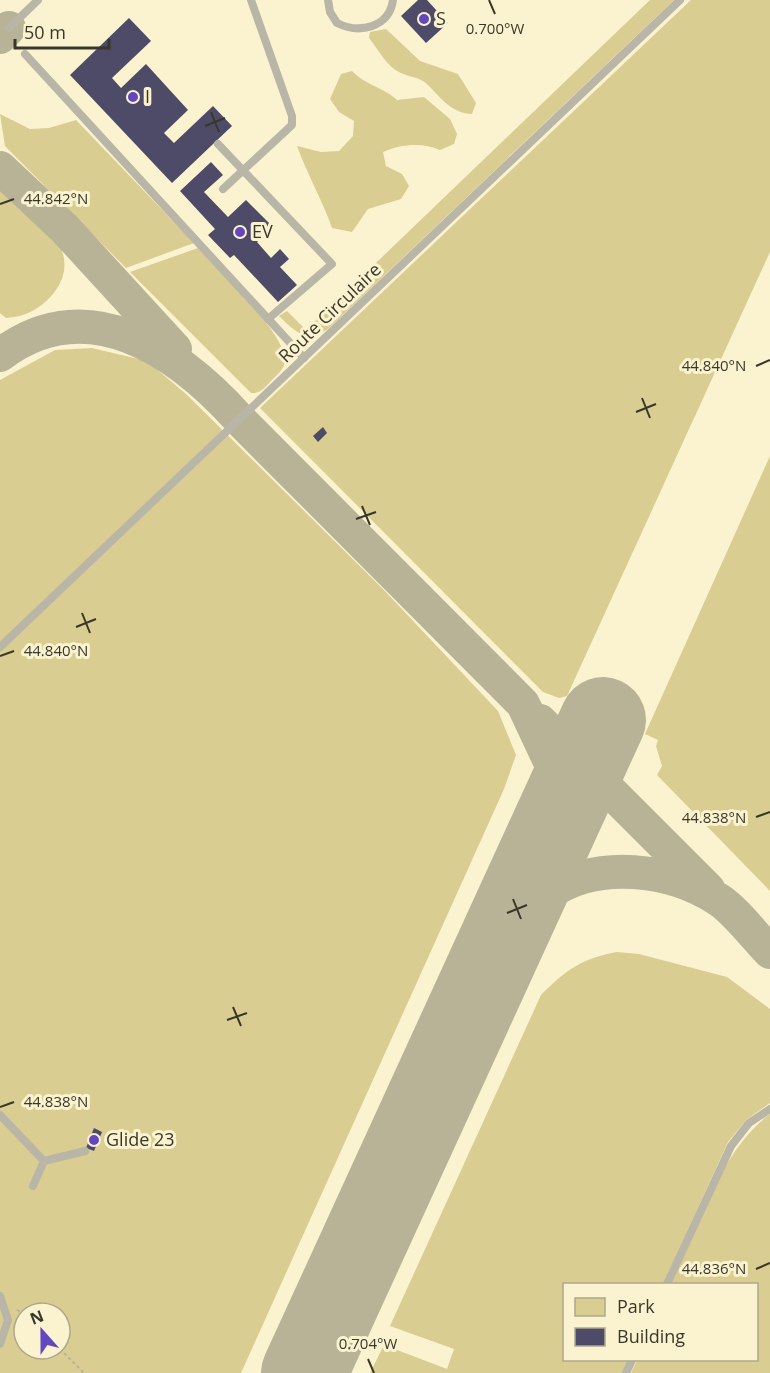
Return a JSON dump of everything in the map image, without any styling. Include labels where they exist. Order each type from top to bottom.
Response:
[{"type":"lane","points":[[9,28],[38,0]]},
{"type":"lane","points":[[223,189],[292,125],[292,116],[251,0]]},
{"type":"lane","points":[[328,0],[330,12],[337,23],[357,29],[368,28],[383,19],[391,11],[393,0]]},
{"type":"lane","name":"Route Circulaire","points":[[0,647],[680,0]]},
{"type":"lane","points":[[25,54],[304,358]]},
{"type":"lane","points":[[218,144],[332,264],[268,319]]},
{"type":"lane","points":[[667,1283],[731,1146],[749,1123],[770,1109]]},
{"type":"lane","points":[[0,1115],[44,1161]]},
{"type":"lane","points":[[44,1161],[85,1152]]},
{"type":"lane","points":[[33,1186],[44,1161]]},
{"type":"lane","points":[[0,1296],[8,1320],[0,1344]]},
{"type":"path","points":[[72,1360],[84,1373]]},
{"type":"green space","points":[[650,0],[674,0],[330,327],[316,335],[303,335],[279,316],[287,311],[306,330]]},
{"type":"green space","points":[[691,0],[770,0],[770,252],[567,696],[559,698],[543,692],[260,408]]},
{"type":"green space","points":[[386,29],[420,61],[458,74],[476,103],[472,114],[452,108],[424,82],[391,67],[369,38],[370,32]]},
{"type":"green space","points":[[352,71],[397,100],[424,97],[450,119],[457,134],[454,144],[440,150],[412,145],[383,152],[386,166],[402,174],[409,186],[401,199],[368,209],[352,232],[332,228],[297,146],[321,152],[339,151],[353,136],[354,121],[339,112],[330,99],[341,74]]},
{"type":"green space","points":[[0,114],[30,129],[49,128],[76,120],[194,243],[126,268],[5,146]]},
{"type":"green space","points":[[0,178],[51,230],[60,245],[64,261],[62,277],[48,299],[26,314],[6,318],[0,313]]},
{"type":"green space","points":[[198,248],[263,318],[282,348],[285,360],[283,368],[261,391],[251,393],[130,272]]},
{"type":"green space","points":[[92,348],[147,361],[186,394],[383,589],[498,711],[516,755],[504,789],[241,1373],[0,1373],[0,380],[55,350]]},
{"type":"green space","points":[[770,456],[770,891],[657,775],[662,766],[656,746],[658,740],[645,734]]},
{"type":"green space","points":[[617,952],[639,954],[727,977],[770,1009],[770,1103],[746,1120],[728,1142],[663,1283],[563,1283],[563,1361],[628,1361],[622,1373],[370,1373],[384,1345],[447,1369],[454,1349],[390,1326],[541,995],[575,966]]},
{"type":"green space","points":[[770,1114],[770,1373],[631,1373],[637,1361],[758,1361],[758,1283],[671,1283],[700,1216],[724,1169],[737,1148]]},
{"type":"building","name":"S","points":[[418,0],[427,0],[448,23],[426,43],[401,16]]},
{"type":"building","name":"I","points":[[129,18],[151,41],[112,78],[121,88],[146,64],[188,110],[164,133],[174,143],[213,106],[232,126],[172,183],[70,75]]},
{"type":"building","name":"EV","points":[[211,162],[223,175],[204,192],[228,217],[246,200],[273,227],[257,242],[271,258],[280,249],[289,259],[280,267],[297,285],[278,302],[234,255],[230,258],[208,235],[215,229],[180,191]]},
{"type":"building","points":[[323,427],[327,433],[318,442],[313,436]]},
{"type":"building","name":"Glide 23","points":[[94,1128],[102,1132],[94,1151],[86,1148]]},
{"type":"taxiway","points":[[0,37],[9,28]]},
{"type":"taxiway","points":[[0,168],[65,229],[175,349]]},
{"type":"taxiway","points":[[0,355],[33,336],[66,327],[99,328],[130,337],[160,352],[216,395],[523,704],[554,770],[561,791],[558,811],[549,837]]},
{"type":"taxiway","points":[[540,721],[708,889]]},
{"type":"taxiway","points":[[501,943],[535,904],[549,893],[589,876],[611,872],[634,872],[679,881],[719,900],[739,917],[770,952]]},
{"type":"runway","points":[[304,1373],[603,720]]},
{"type":"place","name":"S","points":[[424,19]]},
{"type":"place","name":"I","points":[[133,97]]},
{"type":"place","name":"EV","points":[[240,232]]},
{"type":"place","name":"Glide 23","points":[[94,1140]]}]
